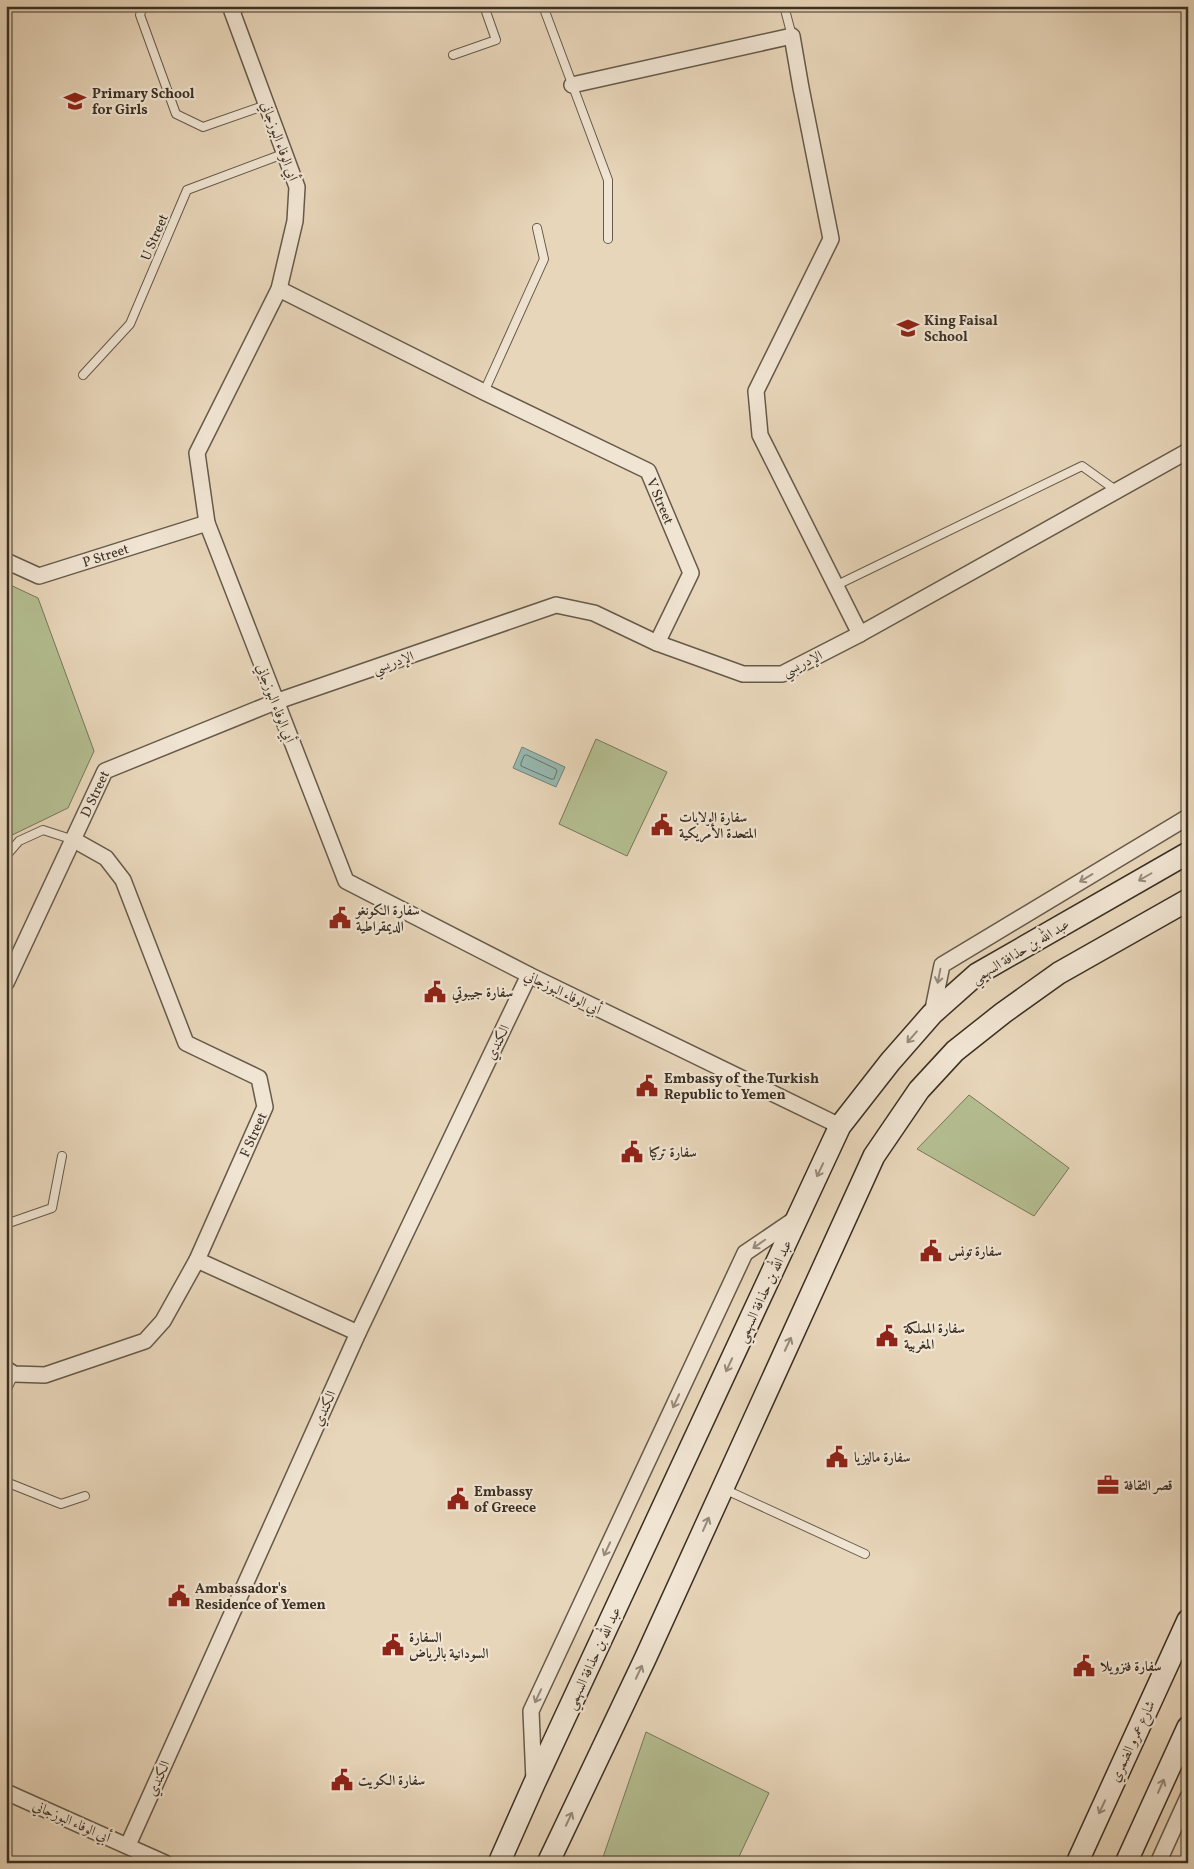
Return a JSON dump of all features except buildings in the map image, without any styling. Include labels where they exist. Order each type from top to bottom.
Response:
[{"type":"street","name":"أبي الوفاء البوزجاني","points":[[236,8],[266,105],[297,187],[296,221],[280,289],[196,453],[207,523],[346,881],[528,975],[840,1126]]},
{"type":"street","points":[[572,85],[792,36],[831,239],[756,391],[760,435],[860,634]]},
{"type":"street","name":"V Street","points":[[280,289],[484,392],[648,471],[690,573],[657,643]]},
{"type":"street","name":"الإدريسي","points":[[275,702],[556,605],[594,613],[657,643],[743,674],[782,674],[860,634],[1188,451]]},
{"type":"street","name":"P Street","points":[[6,561],[39,576],[207,523]]},
{"type":"street","name":"D Street","points":[[6,983],[105,771],[275,702]]},
{"type":"street","points":[[932,1014],[942,965],[1188,816]]},
{"type":"street","name":"F Street","points":[[10,1371],[45,1375],[145,1341],[163,1321],[197,1260],[265,1107],[259,1078],[186,1043],[123,880],[106,858],[74,840]]},
{"type":"street","name":"عبد الله بن حذافة السهمي","points":[[499,1863],[840,1126],[890,1062],[932,1014],[977,974],[1188,853]]},
{"type":"street","points":[[548,1863],[645,1659],[874,1156],[919,1090],[955,1051],[1003,1013],[1059,973],[1188,900]]},
{"type":"street","name":"الكندي","points":[[128,1845],[358,1333],[528,975]]},
{"type":"street","points":[[534,1784],[531,1711],[745,1254],[799,1216]]},
{"type":"street","points":[[197,1260],[358,1333]]},
{"type":"street","name":"شارع عمرو الضمري","points":[[1077,1863],[1188,1620]]},
{"type":"street","points":[[1126,1863],[1188,1727]]},
{"type":"street","name":"أبي الوفاء البوزجاني","points":[[6,1792],[165,1863]]},
{"type":"street","points":[[1158,1863],[1188,1797]]},
{"type":"lane","points":[[143,6],[140,15],[176,114],[203,128],[266,105]]},
{"type":"lane","points":[[453,55],[496,40],[484,6]]},
{"type":"lane","points":[[543,6],[608,180],[608,239]]},
{"type":"lane","points":[[784,6],[792,36]]},
{"type":"lane","name":"U Street","points":[[83,375],[130,324],[188,190],[283,154]]},
{"type":"lane","points":[[484,392],[544,259],[538,228]]},
{"type":"lane","points":[[835,586],[1082,466],[1116,491]]},
{"type":"lane","points":[[6,856],[19,841],[43,830],[74,840]]},
{"type":"lane","points":[[6,1224],[52,1208],[62,1156]]},
{"type":"lane","points":[[6,1391],[10,1371]]},
{"type":"lane","points":[[6,1482],[60,1504],[85,1496]]},
{"type":"lane","points":[[722,1488],[865,1554]]},
{"type":"green space","points":[[6,583],[38,598],[94,751],[68,808],[6,838]]},
{"type":"green space","points":[[596,739],[667,772],[627,856],[559,824]]},
{"type":"green space","points":[[969,1095],[1069,1168],[1034,1216],[917,1149]]},
{"type":"green space","points":[[646,1732],[769,1793],[736,1863],[601,1863]]},
{"type":"water","points":[[522,747],[565,767],[556,787],[513,768]]},
{"type":"place","name":"Primary School for Girls","points":[[75,101]]},
{"type":"place","name":"King Faisal School","points":[[908,328]]},
{"type":"place","name":"سفارة الولايات المتحدة الأمريكية","points":[[662,825]]},
{"type":"place","name":"سفارة الكونغو الديمقراطية","points":[[340,918]]},
{"type":"place","name":"سفارة جيبوتي","points":[[435,992]]},
{"type":"place","name":"Embassy of the Turkish Republic to Yemen","points":[[647,1086]]},
{"type":"place","name":"سفارة تركيا","points":[[632,1152]]},
{"type":"place","name":"سفارة تونس","points":[[931,1251]]},
{"type":"place","name":"سفارة المملكة المغربية","points":[[887,1336]]},
{"type":"place","name":"سفارة ماليزيا","points":[[837,1457]]},
{"type":"place","name":"قصر الثقافة","points":[[1108,1485]]},
{"type":"place","name":"Embassy of Greece","points":[[458,1499]]},
{"type":"place","name":"Ambassador's Residence of Yemen","points":[[179,1596]]},
{"type":"place","name":"السفارة السودانية بالرياض","points":[[393,1645]]},
{"type":"place","name":"سفارة فنزويلا","points":[[1084,1666]]},
{"type":"place","name":"سفارة الكويت","points":[[342,1780]]}]
